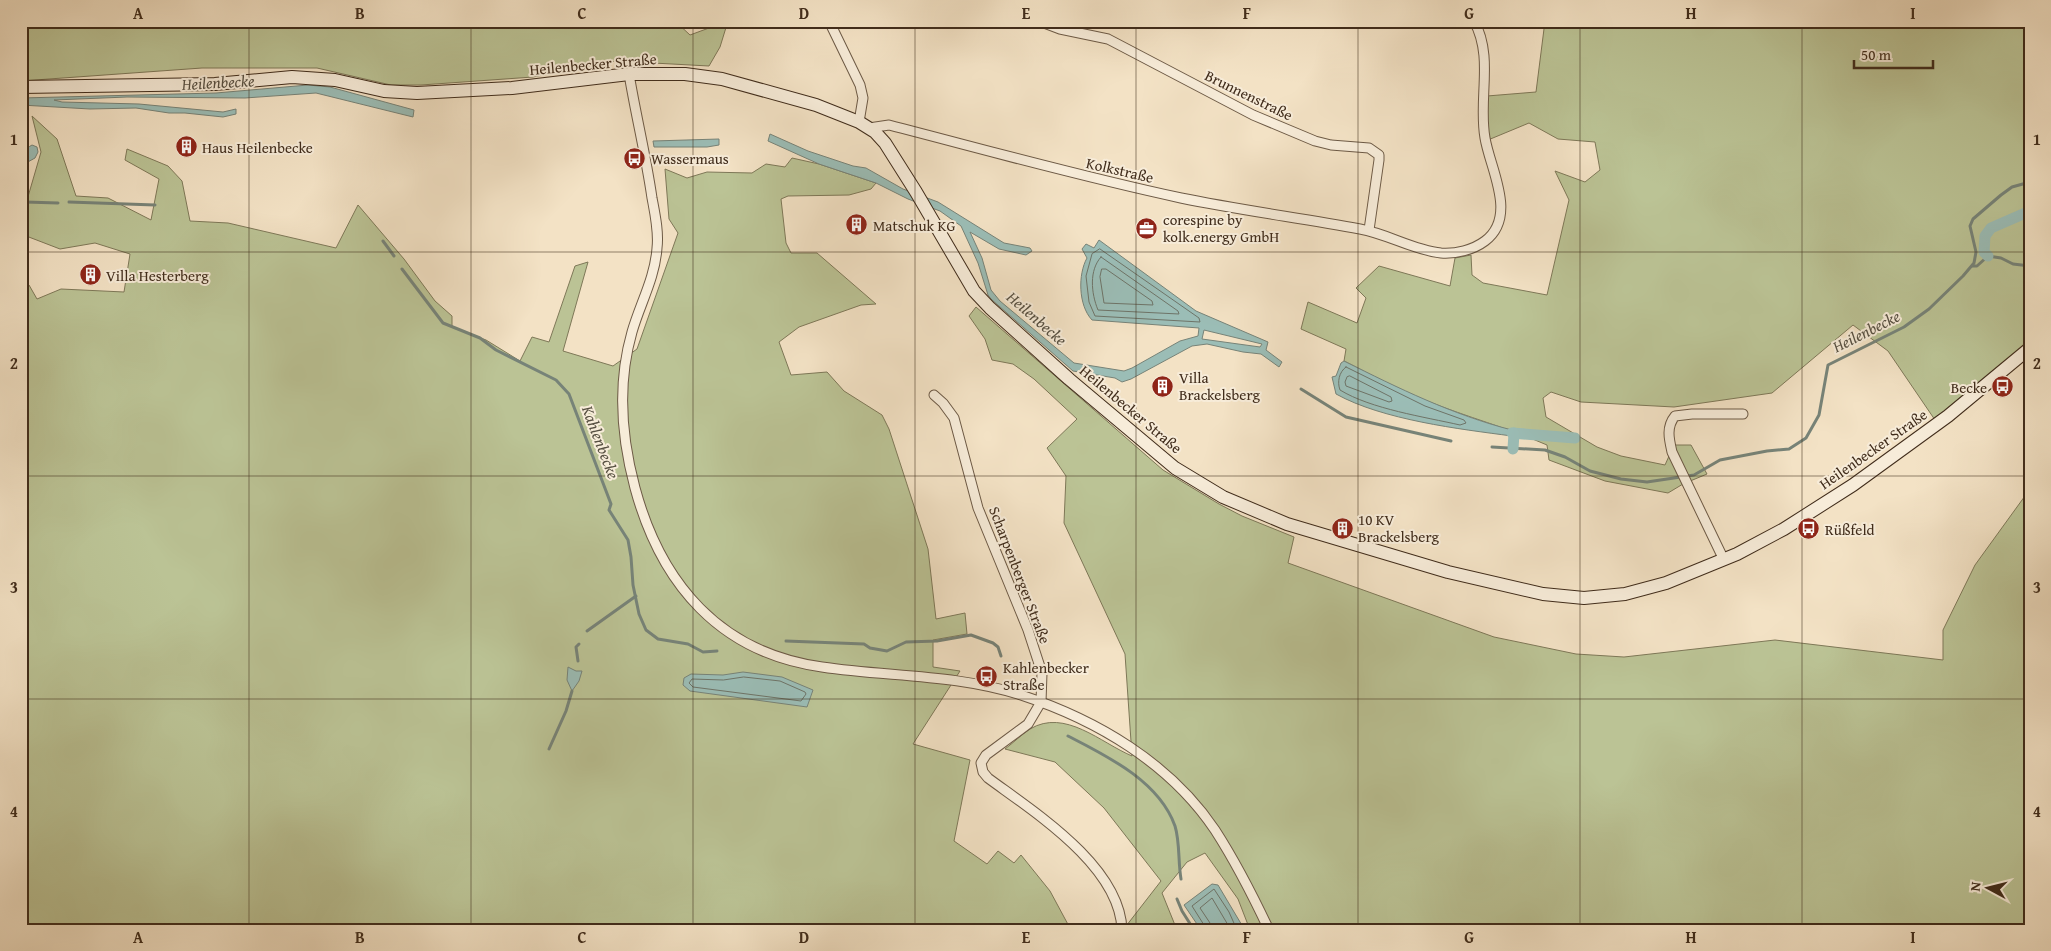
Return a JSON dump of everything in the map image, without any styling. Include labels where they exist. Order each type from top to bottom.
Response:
[{"type":"main road","name":"Heilenbecker Straße","points":[[21,87],[215,84],[292,77],[336,80],[384,91],[417,93],[512,88],[629,74],[685,74],[722,78],[780,94],[864,125],[885,143],[974,291],[990,308],[1175,468],[1223,496],[1255,511],[1319,534],[1429,566],[1522,590],[1564,597],[1604,597],[1646,589],[1687,576],[1724,560],[1784,529],[1853,485],[1948,416],[2030,348]]},
{"type":"street","points":[[829,21],[860,85],[863,98],[864,125]]},
{"type":"street","name":"Brunnenstraße","points":[[1039,21],[1060,29],[1108,39],[1253,115],[1315,141],[1331,145],[1369,148],[1376,152],[1379,155],[1379,160],[1369,230]]},
{"type":"street","name":"Kolkstraße","points":[[864,125],[889,125],[1069,173],[1182,198],[1369,230],[1432,251],[1444,253],[1473,248],[1487,240],[1498,225],[1501,207],[1498,187],[1485,138],[1482,111],[1485,87],[1483,48],[1479,30],[1474,21]]},
{"type":"street","points":[[629,74],[648,168],[658,244],[652,276],[632,331],[623,369],[622,411],[625,438],[635,488],[650,532],[665,565],[680,588],[721,628],[749,645],[780,658],[839,670],[932,676],[970,682],[1002,690],[1041,702],[1090,724],[1132,747],[1154,764],[1186,795],[1214,830],[1257,904],[1269,930]]},
{"type":"street","name":"Scharpenberger Straße","points":[[934,395],[943,402],[954,418],[978,508],[1028,630],[1042,674],[1041,702],[1028,724],[986,755],[981,762],[983,772],[988,778],[1044,820],[1086,855],[1117,903],[1122,930]]},
{"type":"street","points":[[1724,560],[1672,452],[1668,433],[1670,422],[1675,416],[1692,414],[1744,414]]},
{"type":"green space","points":[[21,21],[675,21],[690,35],[728,21],[720,47],[709,66],[616,61],[533,77],[421,85],[391,85],[317,68],[202,68],[21,81]]},
{"type":"green space","points":[[1545,21],[2030,21],[2030,342],[1935,420],[1888,351],[1853,325],[1772,393],[1674,407],[1581,402],[1551,392],[1543,398],[1546,417],[1597,447],[1621,456],[1665,465],[1674,445],[1691,445],[1707,474],[1683,484],[1668,493],[1605,481],[1549,460],[1547,445],[1417,397],[1344,361],[1346,349],[1301,329],[1308,302],[1357,323],[1366,298],[1356,288],[1379,266],[1450,286],[1455,258],[1471,255],[1472,275],[1483,283],[1547,295],[1569,200],[1555,171],[1585,182],[1600,170],[1595,142],[1558,139],[1529,123],[1488,140],[1487,96],[1536,92]]},
{"type":"green space","points":[[32,116],[57,139],[76,196],[108,198],[151,220],[159,179],[125,160],[127,149],[168,166],[182,181],[190,221],[228,223],[336,248],[358,205],[404,259],[435,301],[452,316],[452,327],[486,340],[520,361],[532,337],[549,342],[575,266],[588,262],[563,351],[613,366],[637,349],[678,233],[669,219],[665,169],[687,178],[707,172],[752,173],[766,164],[785,167],[792,158],[819,164],[876,183],[871,189],[849,195],[788,196],[781,199],[786,243],[791,253],[817,253],[876,304],[861,305],[799,327],[779,342],[791,375],[827,372],[844,391],[882,415],[889,429],[928,549],[936,619],[965,613],[967,634],[933,640],[933,667],[960,671],[913,744],[970,760],[954,841],[987,864],[998,851],[1014,863],[1021,855],[1050,891],[1071,930],[21,930],[21,337],[24,337],[21,331],[21,279],[29,285],[37,299],[61,289],[124,292],[130,254],[95,243],[60,249],[21,234],[21,208],[25,207],[41,152]]},
{"type":"green space","points":[[976,307],[1163,470],[1242,516],[1294,537],[1288,563],[1494,637],[1576,654],[1624,657],[1775,640],[1943,660],[1943,630],[1975,565],[2030,489],[2030,930],[1250,930],[1238,899],[1205,853],[1187,862],[1162,893],[1177,930],[1123,930],[1161,881],[1104,808],[1055,762],[1005,749],[1030,729],[1043,724],[1056,723],[1082,730],[1132,756],[1125,654],[1064,523],[1066,476],[1047,448],[1077,419],[1034,379],[1013,364],[992,360],[985,339],[969,316]]},
{"type":"water","points":[[308,85],[330,87],[414,110],[413,117],[316,93],[245,98],[127,97],[54,100],[62,102],[139,104],[223,112],[236,109],[236,114],[223,117],[169,113],[136,108],[90,109],[21,105],[21,98],[216,93]]},
{"type":"water","points":[[770,134],[808,151],[853,166],[866,168],[903,189],[938,202],[1004,243],[1030,248],[1032,251],[1026,255],[999,249],[970,232],[982,258],[991,290],[1000,301],[1074,363],[1124,371],[1180,341],[1198,336],[1199,328],[1092,320],[1087,314],[1082,298],[1082,272],[1087,258],[1082,249],[1086,244],[1094,248],[1099,240],[1196,311],[1268,342],[1266,350],[1282,362],[1279,367],[1261,354],[1207,344],[1192,346],[1122,382],[1115,378],[1073,371],[991,299],[978,263],[961,226],[940,211],[908,199],[876,183],[819,164],[768,141]],"holes":[[[1204,330],[1262,344],[1260,347],[1202,339]]]},
{"type":"water","points":[[719,139],[719,145],[707,147],[654,147],[653,141]]},
{"type":"water","points":[[32,145],[37,147],[38,152],[35,158],[22,163],[24,152]]},
{"type":"water","points":[[1344,361],[1447,409],[1512,430],[1512,436],[1398,417],[1355,403],[1336,394],[1332,377],[1336,376],[1341,363]]},
{"type":"water","points":[[568,667],[576,671],[582,671],[579,681],[572,691],[567,680]]},
{"type":"water","points":[[743,672],[782,677],[813,690],[807,707],[690,691],[683,685],[684,678],[691,674],[723,675]]},
{"type":"water","points":[[1212,884],[1218,885],[1243,927],[1238,930],[1201,930],[1184,905]]},
{"type":"waterway","name":"Heilenbecke","points":[[1492,447],[1545,450],[1565,457],[1590,471],[1621,479],[1647,482],[1694,475],[1720,460],[1789,449],[1806,438],[1819,415],[1828,365],[1904,327],[1929,309],[1974,263],[1976,252],[1970,226],[1973,219],[2012,187],[2030,182]]},
{"type":"waterway","points":[[25,202],[58,203]]},
{"type":"waterway","name":"Kahlenbecke","points":[[69,202],[155,205]]},
{"type":"waterway","points":[[1988,256],[1984,252],[1985,236],[1991,228],[2030,211]]},
{"type":"waterway","name":"Kahlenbecke","points":[[383,241],[394,256]]},
{"type":"waterway","points":[[1972,266],[1977,266],[1988,256],[2001,258],[2013,264],[2030,266]]},
{"type":"waterway","name":"Kahlenbecke","points":[[402,269],[443,323],[480,338],[496,350],[556,380],[569,394],[611,504],[609,510],[628,540],[633,585],[639,614],[646,630],[658,639],[688,644],[703,652],[717,651]]},
{"type":"waterway","name":"Heilenbecke","points":[[1301,389],[1346,417],[1451,441]]},
{"type":"waterway","points":[[1512,433],[1575,438]]},
{"type":"waterway","points":[[1513,449],[1514,433]]},
{"type":"waterway","points":[[587,631],[636,596]]},
{"type":"waterway","name":"Kahlenbecke","points":[[786,641],[864,644],[870,648],[887,651],[906,642],[937,641],[971,635],[993,643],[998,647],[1001,656]]},
{"type":"waterway","points":[[578,661],[576,647],[579,644]]},
{"type":"waterway","points":[[549,749],[566,711],[572,691]]},
{"type":"waterway","name":"Kahlenbecke","points":[[1068,736],[1115,761],[1144,783],[1157,796],[1175,826],[1178,839],[1181,879]]},
{"type":"waterway","name":"Kahlenbecke","points":[[1177,899],[1194,930]]},
{"type":"place","name":"Haus Heilenbecke","points":[[186,147]]},
{"type":"place","name":"Wassermaus","points":[[635,158]]},
{"type":"place","name":"Matschuk KG","points":[[857,225]]},
{"type":"place","name":"corespine by kolk.energy GmbH","points":[[1147,228]]},
{"type":"place","name":"Villa Hesterberg","points":[[90,275]]},
{"type":"place","name":"Villa Brackelsberg","points":[[1163,386]]},
{"type":"place","name":"Becke","points":[[2003,387]]},
{"type":"place","name":"10 KV Brackelsberg","points":[[1342,528]]},
{"type":"place","name":"Rüßfeld","points":[[1809,529]]},
{"type":"place","name":"Kahlenbecker Straße","points":[[987,676]]}]
